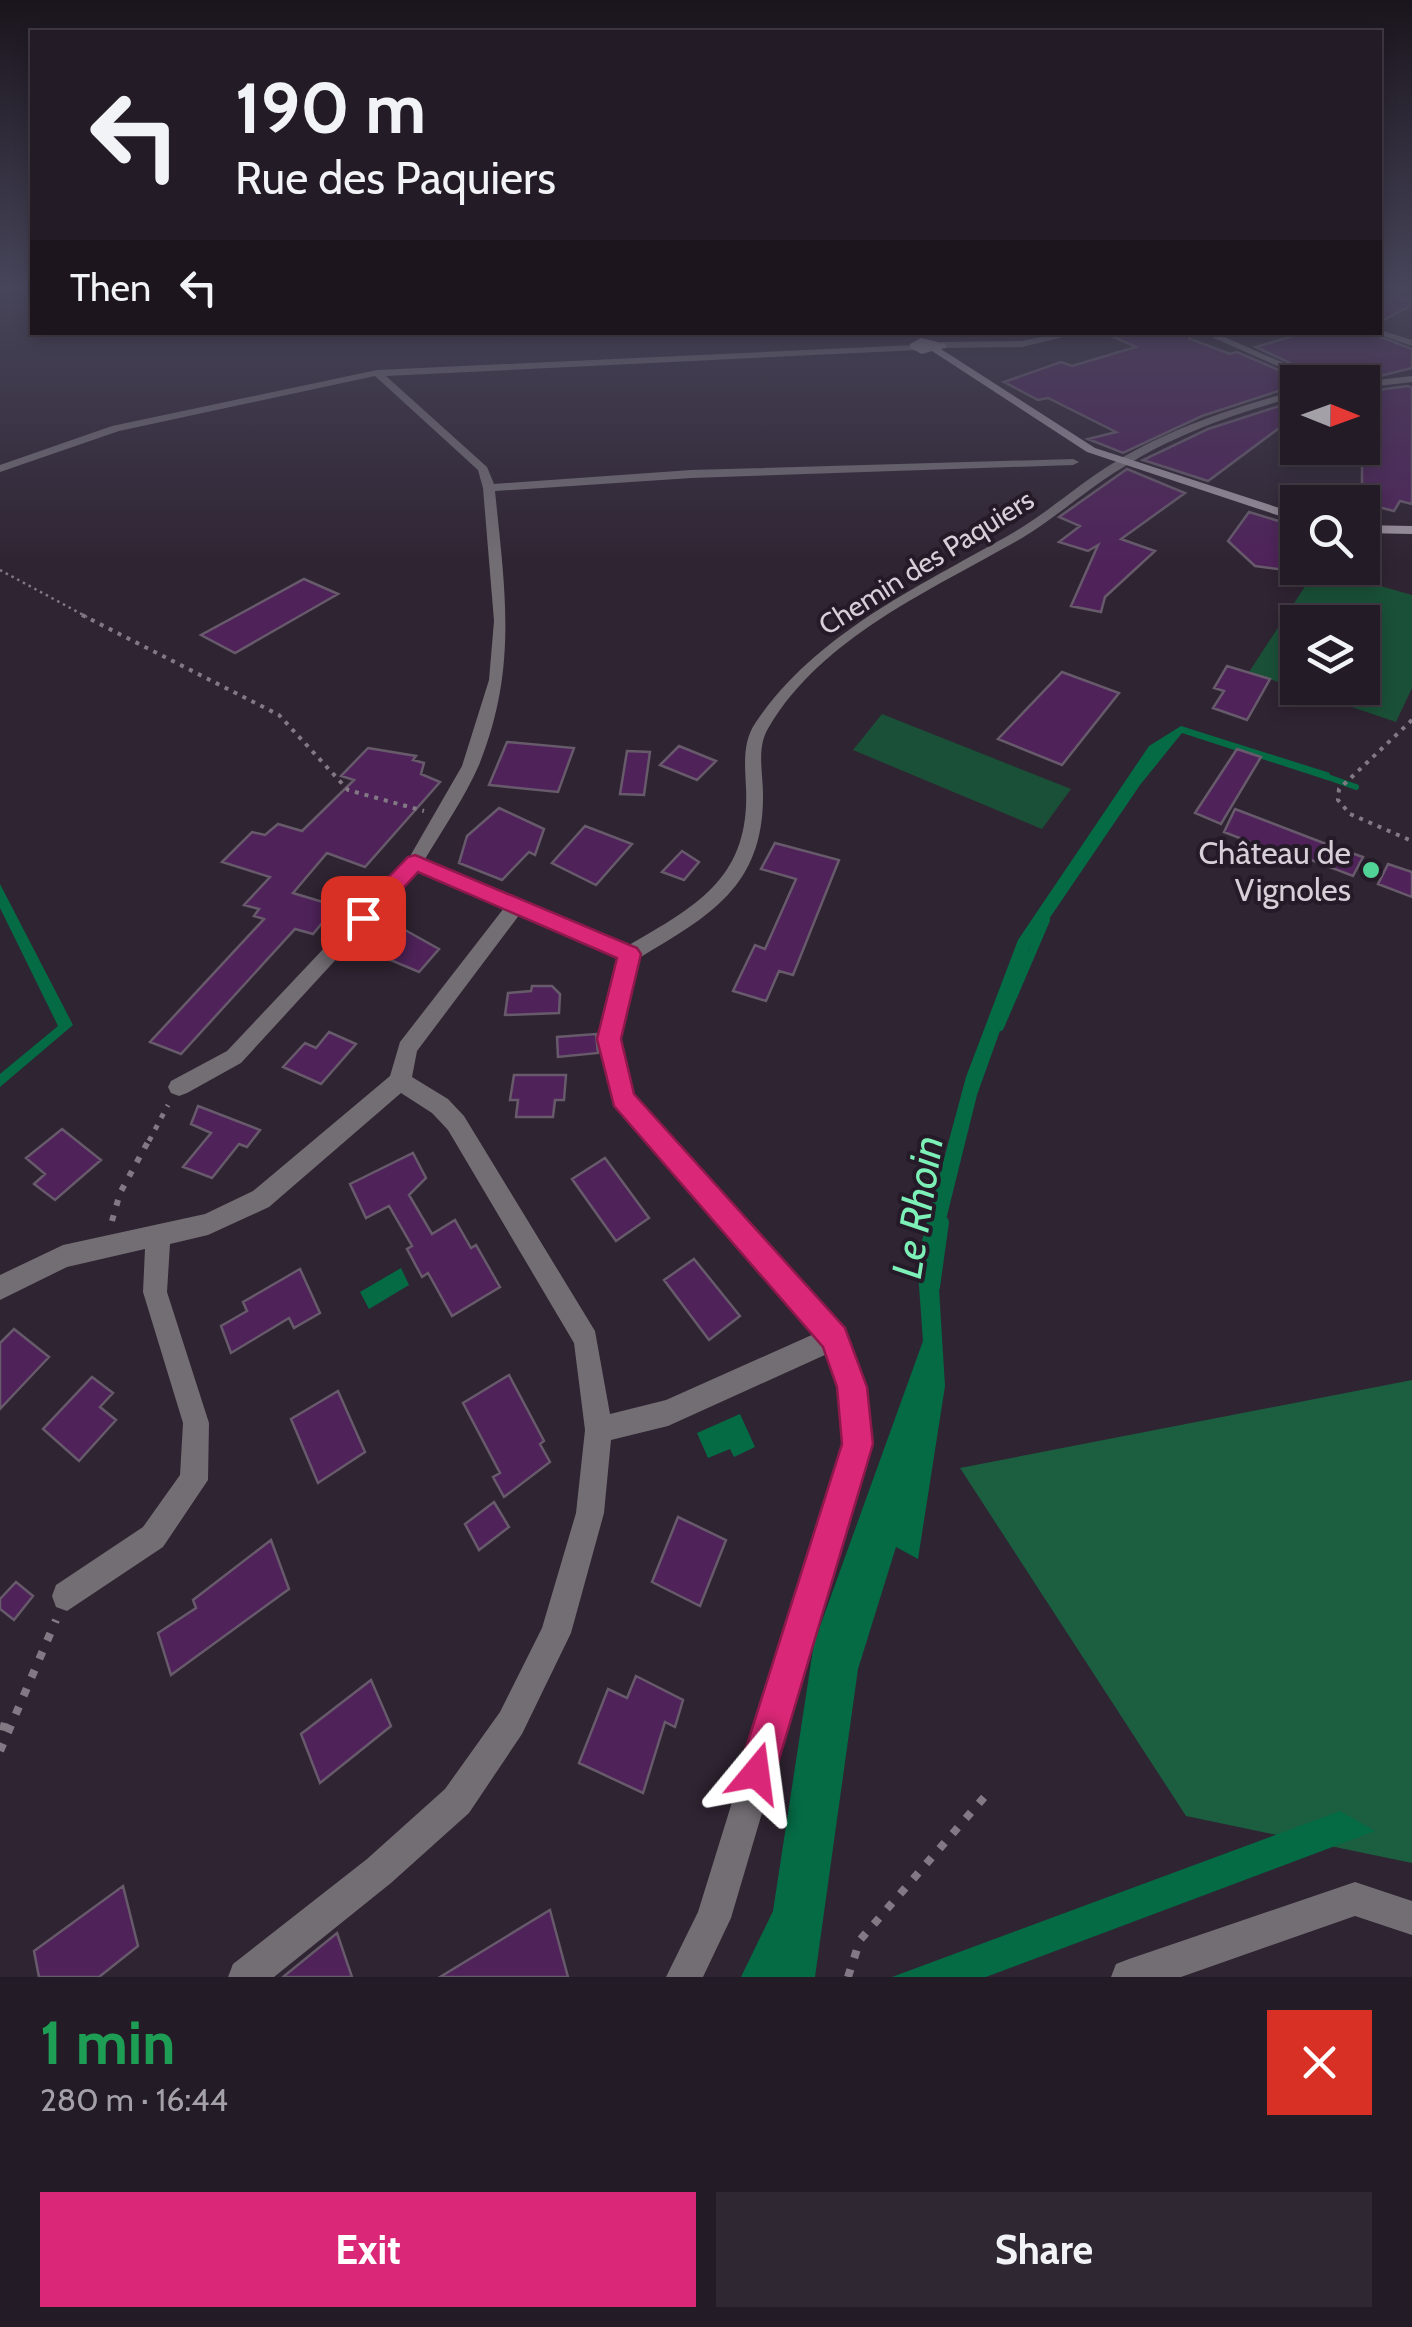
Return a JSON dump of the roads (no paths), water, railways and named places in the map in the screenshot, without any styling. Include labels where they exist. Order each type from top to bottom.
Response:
[{"type":"street","points":[[0,469],[116,428],[338,381]]},
{"type":"street","points":[[386,381],[482,469],[540,482]]},
{"type":"street","points":[[989,381],[1092,450],[1280,512]]},
{"type":"street","name":"Chemin des Paquiers","points":[[630,954],[712,905],[744,863],[756,832],[752,757],[759,729],[823,654],[1042,522],[1122,462],[1258,404],[1280,398]]},
{"type":"street","points":[[1073,462],[1092,450]]},
{"type":"street","points":[[488,495],[540,482],[1073,462],[1102,477]]},
{"type":"street","points":[[178,1087],[234,1056],[415,862],[478,748],[497,680],[500,570],[482,469]]},
{"type":"street","points":[[1380,529],[1412,530]]},
{"type":"street","points":[[415,862],[630,954],[609,1039],[623,1099],[834,1338],[852,1387],[857,1444],[714,1918],[684,1977]]},
{"type":"street","points":[[0,1288],[63,1256],[208,1224],[261,1199],[400,1081],[407,1048],[516,907]]},
{"type":"street","points":[[246,1977],[379,1871],[456,1801],[511,1723],[556,1634],[590,1513],[599,1430],[586,1340],[456,1123],[440,1106],[400,1081]]},
{"type":"street","points":[[66,1596],[153,1537],[194,1480],[196,1423],[155,1292],[158,1236]]},
{"type":"street","points":[[599,1430],[668,1414],[834,1338]]},
{"type":"street","points":[[1129,1977],[1355,1899],[1412,1918]]},
{"type":"waterway","name":"Le Rhoin","points":[[1322,775],[1356,787]]},
{"type":"waterway","name":"Le Rhoin","points":[[1000,1027],[1046,920]]},
{"type":"waterway","name":"Le Rhoin","points":[[935,1287],[944,1222]]},
{"type":"place","name":"Château de Vignoles","points":[[1371,870]]}]
